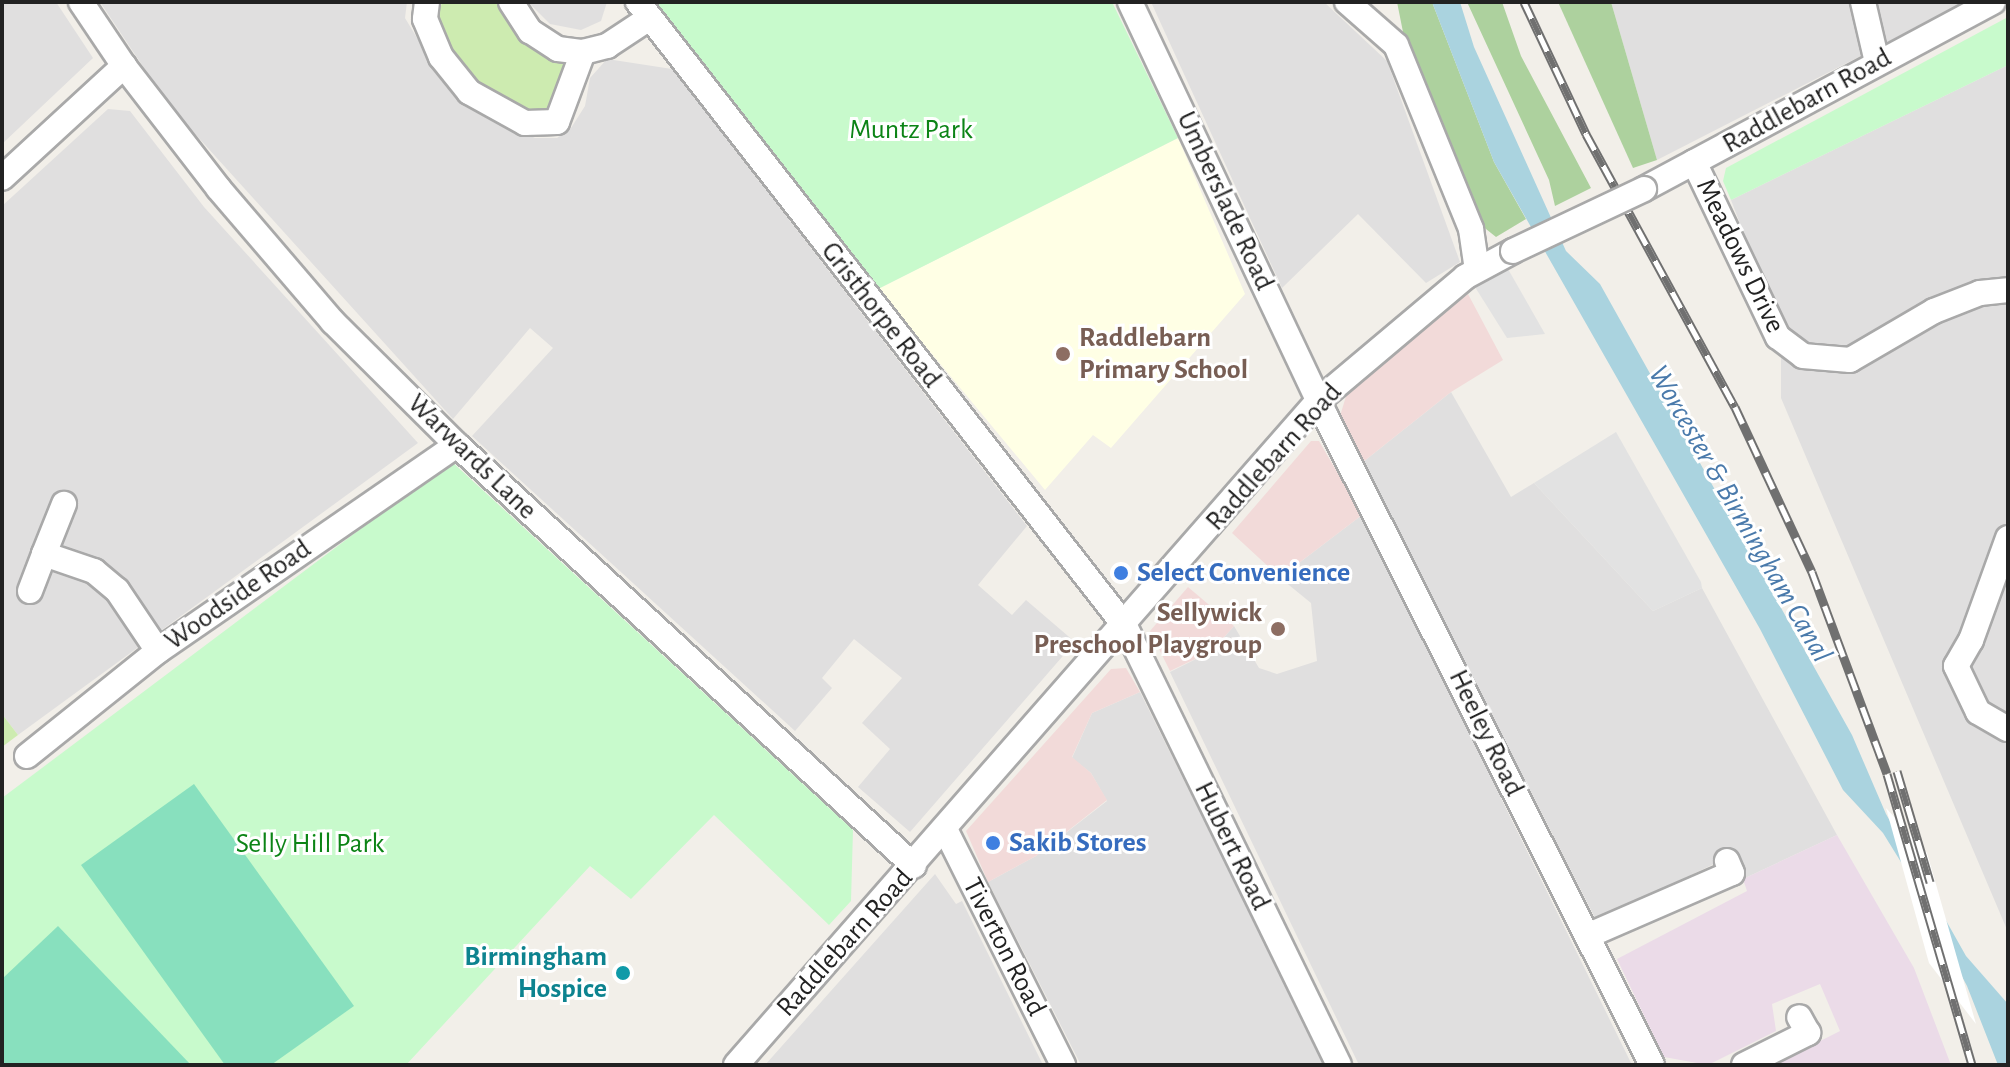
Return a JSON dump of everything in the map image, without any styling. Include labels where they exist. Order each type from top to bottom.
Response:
[{"type":"street","name":"Warwards Lane","points":[[81,2],[124,66],[272,253],[333,322],[457,445],[914,866]]},
{"type":"street","points":[[427,2],[425,19],[450,69],[469,92],[525,123],[557,122],[583,52]]},
{"type":"street","points":[[511,2],[539,37],[558,49],[583,52],[607,46],[643,10]]},
{"type":"street","name":"Umberslade Road","points":[[1130,2],[1318,401]]},
{"type":"street","points":[[1347,2],[1396,45],[1471,229],[1477,270]]},
{"type":"street","points":[[1863,2],[1877,62]]},
{"type":"street","name":"Raddlebarn Road","points":[[749,1060],[945,829],[1318,401],[1477,270],[1644,189],[1993,2]]},
{"type":"street","name":"Gristhorpe Road","points":[[643,10],[1125,626]]},
{"type":"street","points":[[2,178],[124,66]]},
{"type":"street","name":"Meadows Drive","points":[[1694,162],[1778,337],[1803,356],[1850,360],[1934,311],[1980,293],[2008,290]]},
{"type":"street","name":"Heeley Road","points":[[1318,401],[1652,1065]]},
{"type":"street","name":"Woodside Road","points":[[27,756],[158,651],[457,445]]},
{"type":"street","points":[[30,591],[64,504]]},
{"type":"street","points":[[2008,538],[1971,640],[1956,666],[1978,712],[2008,729]]},
{"type":"street","points":[[44,554],[94,571],[117,590],[158,651]]},
{"type":"street","name":"Hubert Road","points":[[1125,626],[1339,1065]]},
{"type":"street","name":"Tiverton Road","points":[[945,829],[1063,1065]]},
{"type":"street","points":[[1587,936],[1732,873],[1727,861]]},
{"type":"street","points":[[1744,1065],[1808,1033],[1799,1017]]},
{"type":"shaded area","points":[[2,2],[56,2],[93,58],[2,144]]},
{"type":"shaded area","points":[[100,2],[407,2],[405,18],[443,81],[465,104],[535,138],[557,138],[571,128],[585,106],[590,78],[607,59],[672,69],[1027,526],[978,585],[1012,615],[1026,600],[1075,642],[910,832],[858,787],[890,749],[862,723],[902,678],[854,639],[822,678],[832,688],[795,731],[472,436],[553,348],[530,328],[453,419],[168,104]]},
{"type":"shaded area","points":[[528,2],[607,2],[601,21],[581,30],[550,24]]},
{"type":"shaded area","points":[[1151,2],[1324,2],[1387,61],[1460,262],[1426,283],[1358,214],[1282,288]]},
{"type":"shaded area","points":[[1611,2],[1966,2],[1657,160]]},
{"type":"shaded area","points":[[2008,65],[2008,932],[1781,398],[1781,331],[1731,200]]},
{"type":"shaded area","points":[[108,109],[130,111],[204,207],[418,443],[18,735],[2,714],[2,206]]},
{"type":"shaded area","name":"Raddlebarn Primary School","points":[[1178,138],[1245,294],[1111,448],[1093,435],[1045,490],[878,289]]},
{"type":"shaded area","points":[[1508,269],[1545,334],[1507,338],[1475,287]]},
{"type":"shaded area","points":[[1468,294],[1503,360],[1451,392],[1363,462],[1340,416],[1347,393]]},
{"type":"shaded area","points":[[1451,392],[1511,497],[1534,483],[1653,611],[1702,588],[1837,835],[1743,879],[1733,855],[1596,920],[1363,462]]},
{"type":"shaded area","points":[[1616,432],[1701,582],[1702,588],[1653,611],[1534,483]]},
{"type":"shaded area","points":[[1311,441],[1319,441],[1362,515],[1291,569],[1284,581],[1232,533]]},
{"type":"shaded area","points":[[1362,515],[1632,1065],[1359,1065],[1170,672],[1212,651],[1234,626],[1259,668],[1277,674],[1317,661],[1311,603],[1284,581],[1291,569]]},
{"type":"shaded area","points":[[1188,587],[1234,626],[1212,651],[1170,671],[1150,631]]},
{"type":"shaded area","points":[[1126,668],[1140,692],[1092,713],[1072,757],[1091,773],[1107,800],[1036,856],[988,882],[966,831],[1111,669]]},
{"type":"shaded area","points":[[1140,692],[1325,1065],[1081,1065],[988,882],[1036,856],[1107,801],[1091,773],[1072,758],[1092,713]]},
{"type":"shaded area","points":[[1837,835],[1914,968],[1951,1065],[1773,1065],[1840,1031],[1820,984],[1772,1004],[1776,1031],[1708,1065],[1664,1057],[1617,959],[1747,891],[1743,879]]},
{"type":"shaded area","points":[[935,874],[956,904],[962,901],[1043,1065],[765,1065]]},
{"type":"green space","points":[[442,2],[503,2],[566,56],[556,110],[521,113],[473,86],[450,57],[436,24]]},
{"type":"green space","name":"Muntz Park","points":[[651,2],[1112,2],[1178,138],[878,289]]},
{"type":"green space","points":[[1397,2],[1432,2],[1494,162],[1526,219],[1496,237],[1476,221],[1434,104],[1407,52]]},
{"type":"green space","points":[[1467,2],[1502,2],[1521,56],[1591,188],[1555,206],[1549,180]]},
{"type":"green space","points":[[1558,2],[1611,2],[1657,160],[1633,168]]},
{"type":"green space","points":[[2008,17],[2008,65],[1731,200],[1723,181],[1726,168]]},
{"type":"green space","name":"Selly Hill Park","points":[[451,461],[853,830],[851,901],[829,925],[714,815],[631,899],[590,866],[406,1065],[2,1065],[2,798]]},
{"type":"green space","points":[[2,714],[18,735],[2,747]]},
{"type":"green space","points":[[194,784],[354,1006],[271,1065],[225,1065],[81,865]]},
{"type":"green space","points":[[58,926],[191,1065],[2,1065],[2,979]]},
{"type":"water","points":[[1432,2],[1460,2],[1474,47],[1566,251],[1600,284],[1852,735],[1886,814],[1966,956],[2008,1004],[2008,1065],[1998,1065],[1967,986],[1904,867],[1883,833],[1843,790],[1760,629],[1494,162]]},
{"type":"pier","points":[[1886,808],[1927,853],[1976,1024],[1929,963]]},
{"type":"railway","points":[[1524,2],[1586,134],[1735,407],[1812,572],[1887,774],[1972,1065]]},
{"type":"railway","points":[[1897,771],[1930,882]]},
{"type":"place","name":"Raddlebarn Primary School","points":[[1063,354]]},
{"type":"place","name":"Select Convenience","points":[[1121,573]]},
{"type":"place","name":"Sellywick Preschool Playgroup","points":[[1278,629]]},
{"type":"place","name":"Sakib Stores","points":[[993,843]]},
{"type":"place","name":"Birmingham Hospice","points":[[623,973]]},
{"type":"water label","name":"Worcester & Birmingham Canal","points":[[1740,514]]}]
